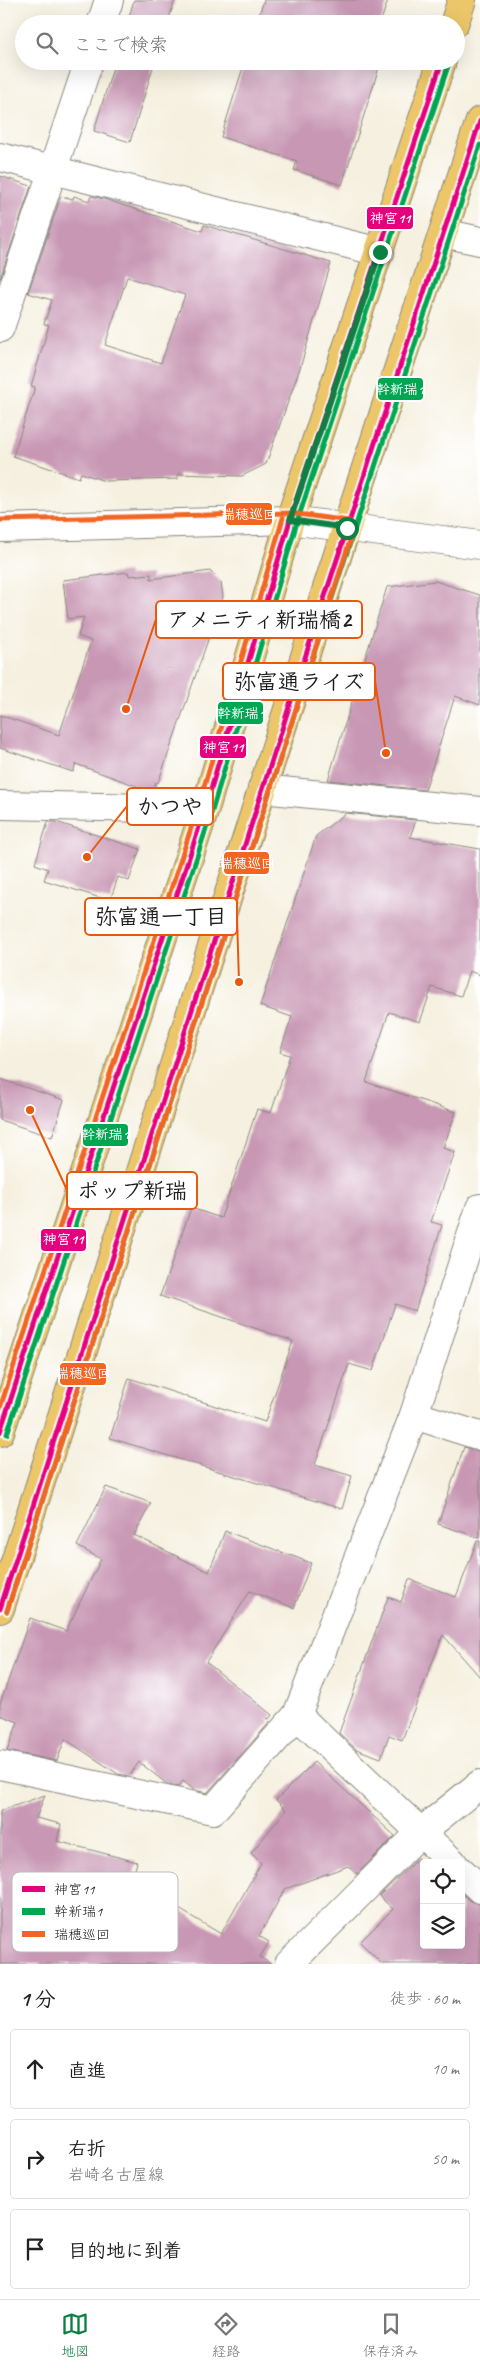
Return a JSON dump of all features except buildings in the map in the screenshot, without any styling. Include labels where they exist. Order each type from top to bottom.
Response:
[{"type":"main road","points":[[457,15],[462,0]]},
{"type":"main road","points":[[0,1432],[205,809],[290,520],[439,70]]},
{"type":"main road","points":[[0,1609],[208,964],[262,789],[480,121]]},
{"type":"street","points":[[104,15],[109,0]]},
{"type":"street","points":[[0,328],[86,70]]},
{"type":"street","points":[[0,157],[380,252]]},
{"type":"street","points":[[443,233],[480,240]]},
{"type":"street","points":[[0,528],[290,520],[480,545]]},
{"type":"street","points":[[262,789],[480,811]]},
{"type":"street","points":[[0,805],[205,809]]},
{"type":"street","points":[[0,1765],[213,1810],[297,1715],[414,1414],[480,1208]]},
{"type":"street","points":[[414,1414],[480,1436]]},
{"type":"street","points":[[297,1715],[449,1859]]},
{"type":"street","points":[[289,1964],[421,1832],[480,1784]]},
{"type":"street","points":[[465,1875],[480,1889]]},
{"type":"transit line","name":"神宮11","points":[[0,1432],[205,809],[290,520],[439,70]]},
{"type":"transit line","name":"幹新瑞1","points":[[7,1434],[212,811],[297,522],[447,70]]},
{"type":"transit line","name":"神宮11","points":[[0,1609],[298,679],[480,121]]},
{"type":"transit line","name":"幹新瑞1","points":[[7,1611],[305,681],[480,145]]},
{"type":"transit line","name":"瑞穂巡回","points":[[0,520],[290,513],[349,521],[354,528],[7,1611]]},
{"type":"transit line","name":"瑞穂巡回","points":[[0,1408],[198,807],[283,518]]},
{"type":"place","name":"アメニティ新瑞橋2","points":[[126,709]]},
{"type":"place","name":"弥富通ライズ","points":[[386,753]]},
{"type":"place","name":"かつや","points":[[87,857]]},
{"type":"place","name":"弥富通一丁目","points":[[239,982]]},
{"type":"place","name":"ポップ新瑞","points":[[30,1110]]},
{"type":"route","points":[[347,528],[290,520],[380,252]]}]
